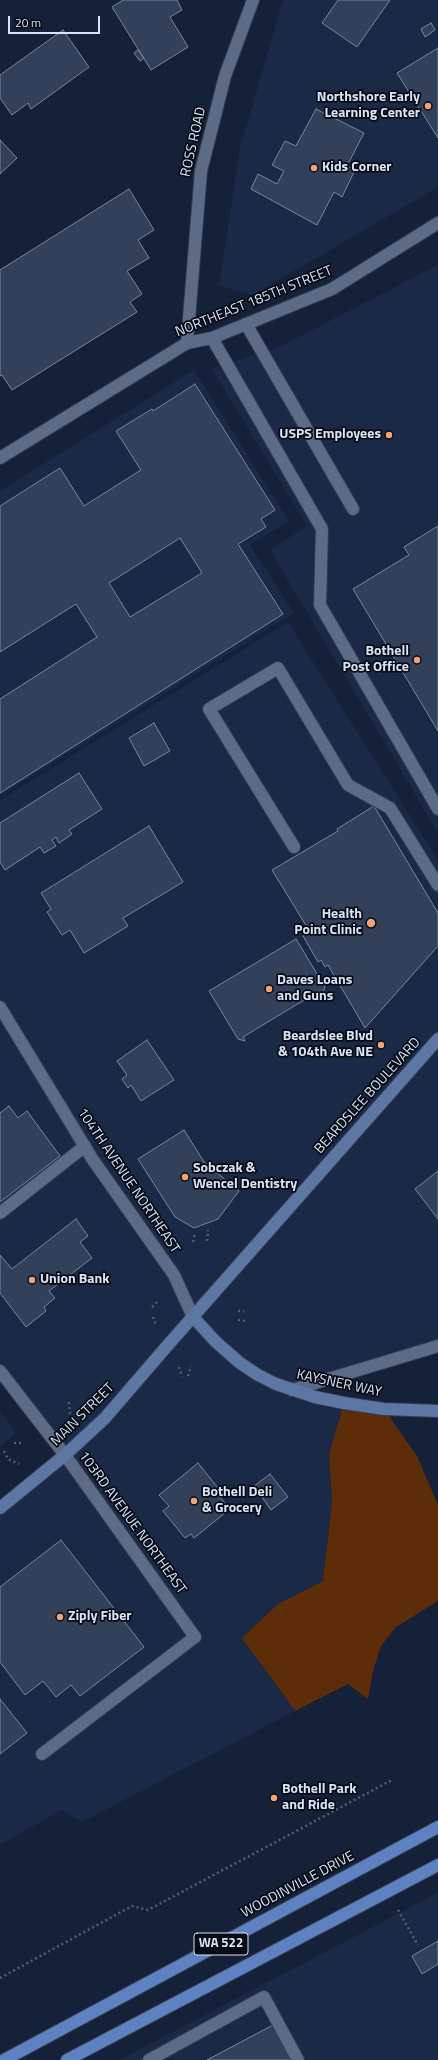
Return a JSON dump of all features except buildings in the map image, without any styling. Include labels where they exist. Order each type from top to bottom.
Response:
[{"type":"main road","name":"BEARDSLEE BOULEVARD","points":[[193,1317],[438,1039]]},
{"type":"main road","name":"104TH AVENUE NORTHEAST","points":[[193,1317],[216,1342],[240,1363]]},
{"type":"main road","name":"MAIN STREET","points":[[0,1508],[65,1455],[106,1418],[193,1317]]},
{"type":"main road","name":"KAYSNER WAY","points":[[240,1363],[258,1375],[292,1390],[344,1403],[384,1409],[438,1411]]},
{"type":"main road","name":"WOODINVILLE DRIVE","points":[[4,2060],[438,1827]]},
{"type":"main road","name":"WA 522","points":[[67,2060],[438,1865]]},
{"type":"street","name":"ROSS ROAD","points":[[187,343],[201,171],[225,76],[253,0]]},
{"type":"street","name":"NORTHEAST 185TH STREET","points":[[0,458],[187,343],[212,338],[332,289],[438,223]]},
{"type":"street","points":[[246,324],[353,509]]},
{"type":"street","points":[[212,338],[322,529],[320,604],[438,809]]},
{"type":"street","points":[[294,847],[209,709],[278,668],[348,785],[390,808],[438,885]]},
{"type":"street","name":"104TH AVENUE NORTHEAST","points":[[0,1007],[85,1146],[174,1276],[193,1317]]},
{"type":"street","points":[[0,1213],[85,1146]]},
{"type":"street","points":[[292,1390],[438,1346]]},
{"type":"street","name":"103RD AVENUE NORTHEAST","points":[[0,1371],[65,1455],[195,1637],[42,1754]]},
{"type":"street","points":[[149,2060],[264,1997],[298,2060]]},
{"type":"path","points":[[207,1241],[208,1230]]},
{"type":"path","points":[[193,1242],[195,1233]]},
{"type":"path","points":[[152,1307],[159,1300]]},
{"type":"path","points":[[238,1311],[244,1311]]},
{"type":"path","points":[[238,1320],[246,1321]]},
{"type":"path","points":[[188,1376],[191,1366]]},
{"type":"path","points":[[179,1368],[182,1377]]},
{"type":"path","points":[[69,1402],[70,1414]]},
{"type":"path","points":[[14,1443],[23,1443]]},
{"type":"path","points":[[4,1451],[8,1459],[19,1464]]},
{"type":"path","points":[[0,1978],[132,1906],[148,1910],[392,1780]]},
{"type":"path","points":[[398,1910],[418,1945]]},
{"type":"shaded area","points":[[283,0],[438,0],[438,187],[253,295],[219,286],[240,148]]},
{"type":"shaded area","points":[[438,265],[438,833],[270,550],[307,526],[212,369],[283,345]]},
{"type":"shaded area","points":[[194,370],[289,521],[250,545],[294,613],[0,796],[0,491]]},
{"type":"shaded area","points":[[288,622],[438,860],[438,1346],[293,1390],[344,1403],[329,1454],[332,1502],[323,1581],[278,1604],[242,1638],[295,1711],[82,1822],[62,1810],[0,1845],[0,1508],[65,1455],[0,1371],[0,800]]},
{"type":"shaded area","points":[[344,1403],[384,1409],[417,1456],[438,1505],[438,1601],[396,1627],[381,1646],[373,1671],[368,1699],[348,1684],[295,1711],[242,1638],[278,1604],[323,1581],[332,1502],[329,1454]]},
{"type":"shaded area","points":[[0,1411],[16,1432],[0,1447]]},
{"type":"shaded area","points":[[438,1893],[438,2060],[119,2060],[157,2040]]},
{"type":"place","name":"Northshore Early Learning Center","points":[[428,106]]},
{"type":"place","name":"Kids Corner","points":[[314,168]]},
{"type":"place","name":"USPS Employees","points":[[389,435]]},
{"type":"place","name":"Bothell Post Office","points":[[417,660]]},
{"type":"place","name":"Health Point Clinic","points":[[371,923]]},
{"type":"place","name":"Daves Loans and Guns","points":[[269,989]]},
{"type":"place","name":"Beardslee Blvd & 104th Ave NE","points":[[381,1045]]},
{"type":"place","name":"Sobczak & Wencel Dentistry","points":[[185,1177]]},
{"type":"place","name":"Union Bank","points":[[32,1280]]},
{"type":"place","name":"Bothell Deli & Grocery","points":[[194,1501]]},
{"type":"place","name":"Ziply Fiber","points":[[60,1617]]},
{"type":"place","name":"Bothell Park and Ride","points":[[274,1798]]}]
